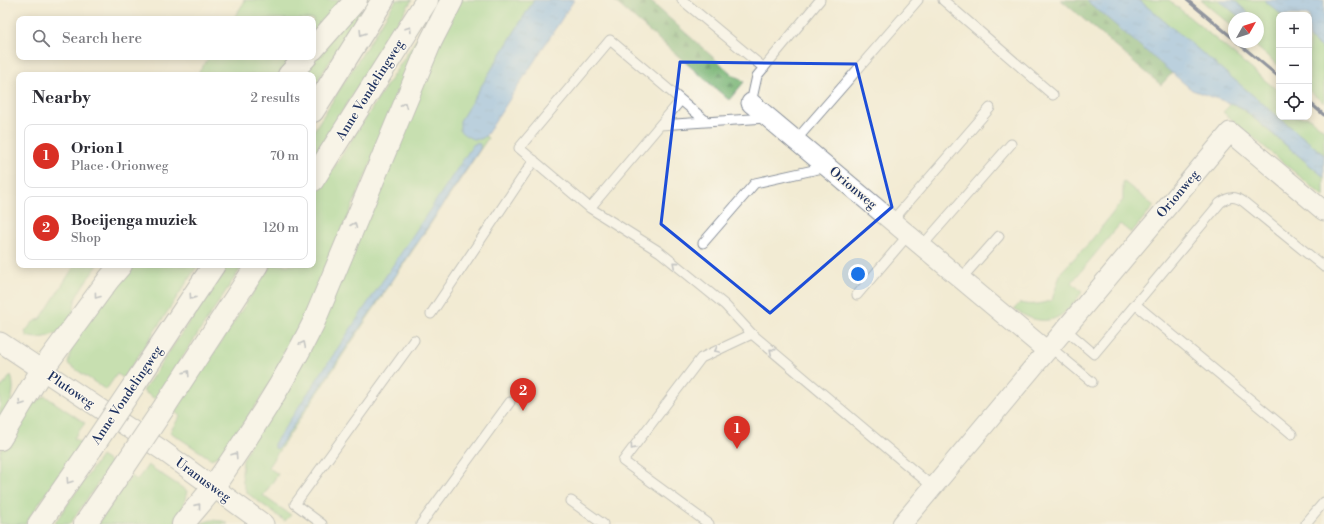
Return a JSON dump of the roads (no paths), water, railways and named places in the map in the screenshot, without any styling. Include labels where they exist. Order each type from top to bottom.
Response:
[{"type":"main road","points":[[316,46],[356,0]]},
{"type":"main road","points":[[316,106],[383,0]]},
{"type":"main road","name":"Anne Vondelingweg","points":[[316,175],[427,0]]},
{"type":"main road","points":[[183,524],[213,487],[297,356],[313,324],[431,40],[452,0]]},
{"type":"main road","points":[[293,72],[303,60]]},
{"type":"main road","points":[[0,439],[42,370],[118,268]]},
{"type":"main road","name":"Anne Vondelingweg","points":[[39,524],[212,268]]},
{"type":"main road","points":[[85,524],[256,268]]},
{"type":"street","name":"Orionweg","points":[[751,103],[961,279],[1048,349]]},
{"type":"street","name":"Orionweg","points":[[908,520],[933,487],[1230,132],[1324,211]]},
{"type":"street","name":"Plutoweg","points":[[0,342],[162,450]]},
{"type":"street","name":"Uranusweg","points":[[162,450],[264,524]]},
{"type":"lane","points":[[682,0],[764,68]]},
{"type":"lane","points":[[751,103],[758,76],[820,0]]},
{"type":"lane","points":[[796,140],[918,0]]},
{"type":"lane","points":[[943,0],[1053,96]]},
{"type":"lane","points":[[707,122],[610,40],[519,148],[590,208],[660,252],[725,305],[752,334],[933,487]]},
{"type":"lane","points":[[590,208],[681,100]]},
{"type":"lane","points":[[892,221],[990,108]]},
{"type":"lane","points":[[660,125],[769,118]]},
{"type":"lane","points":[[857,295],[915,240],[1011,144]]},
{"type":"lane","points":[[431,314],[534,160]]},
{"type":"lane","points":[[703,243],[755,183],[828,167]]},
{"type":"lane","points":[[1065,329],[1094,354],[1220,202],[1226,198],[1239,198],[1324,267]]},
{"type":"lane","points":[[961,279],[999,236]]},
{"type":"lane","points":[[1135,304],[1292,434]]},
{"type":"lane","points":[[706,522],[623,461],[701,358],[752,334]]},
{"type":"lane","points":[[322,524],[294,504],[414,340]]},
{"type":"lane","points":[[1048,349],[1092,382]]},
{"type":"lane","points":[[421,524],[510,402]]},
{"type":"lane","points":[[571,501],[603,524]]},
{"type":"lane","points":[[1308,524],[1306,523],[1324,502]]},
{"type":"water","points":[[534,0],[574,0],[487,134],[481,139],[470,138],[460,131],[460,121]]},
{"type":"water","points":[[1086,0],[1139,0],[1276,115],[1276,120],[1282,120],[1324,155],[1324,177],[1241,107],[1192,90]]},
{"type":"water","points":[[1219,0],[1234,0],[1247,12],[1234,12]]},
{"type":"water","points":[[1264,0],[1324,0],[1324,50],[1312,40],[1312,12],[1278,12]]},
{"type":"water","points":[[476,143],[480,144],[480,149],[279,447],[276,449],[274,444],[473,145]]},
{"type":"railway","points":[[1187,0],[1228,34]]},
{"type":"railway","points":[[1244,48],[1276,74]]},
{"type":"railway","points":[[1312,105],[1324,115]]},
{"type":"place","name":"Boeijenga muziek","points":[[523,411]]},
{"type":"place","name":"Orion 1","points":[[737,449]]}]
